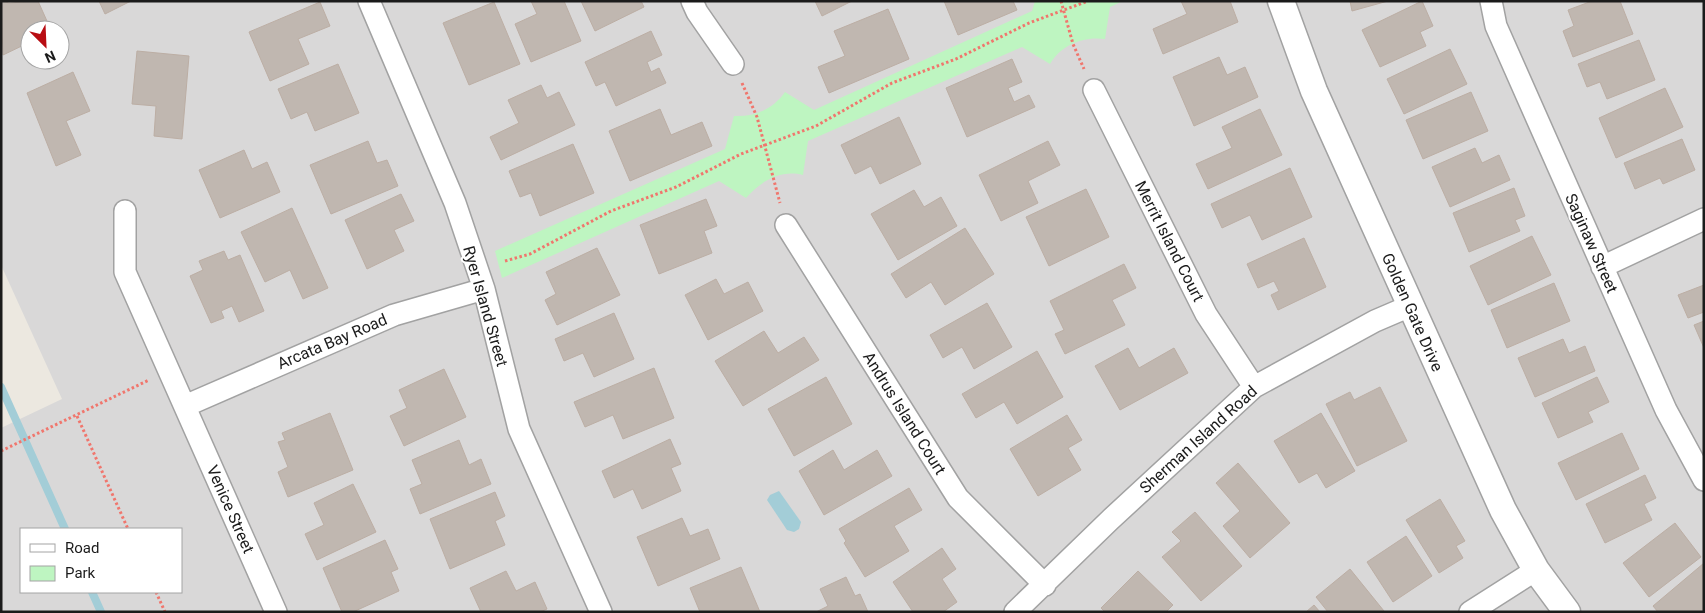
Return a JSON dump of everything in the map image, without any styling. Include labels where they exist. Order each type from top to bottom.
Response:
[{"type":"street","name":"Ryer Island Street","points":[[369,1],[455,203],[484,289],[520,429],[601,612]]},
{"type":"street","points":[[692,1],[697,12],[733,64]]},
{"type":"street","name":"Golden Gate Drive","points":[[1281,1],[1314,91],[1503,510],[1536,570],[1567,612]]},
{"type":"street","name":"Saginaw Street","points":[[1491,1],[1496,26],[1602,267],[1666,410],[1704,480]]},
{"type":"street","name":"Merrit Island Court","points":[[1094,90],[1206,314],[1254,387]]},
{"type":"street","name":"Venice Street","points":[[125,211],[125,272],[276,612]]},
{"type":"street","points":[[1602,267],[1704,219]]},
{"type":"street","name":"Andrus Island Court","points":[[786,225],[958,498],[1045,585]]},
{"type":"street","name":"Arcata Bay Road","points":[[185,406],[394,315],[484,289]]},
{"type":"street","name":"Sherman Island Road","points":[[1015,612],[1045,585],[1111,518],[1254,387],[1375,321],[1410,306]]},
{"type":"street","points":[[1470,612],[1536,570]]},
{"type":"path","points":[[1061,1],[1072,44],[1094,90]]},
{"type":"path","points":[[505,261],[530,254],[611,211],[676,187],[710,168],[816,126],[892,83],[956,59],[1029,23],[1088,1]]},
{"type":"path","points":[[733,64],[757,117],[786,225]]},
{"type":"path","points":[[1,451],[66,422],[150,379]]},
{"type":"path","points":[[77,416],[128,528]]},
{"type":"path","points":[[156,593],[165,612]]},
{"type":"shaded area","points":[[1,1],[1704,1],[1704,612],[1,612],[1,428],[62,399],[1,265]]},
{"type":"green space","points":[[1035,1],[1123,1],[1110,7],[1105,39],[1089,39],[1073,43],[1060,52],[1050,64],[1022,47],[808,141],[803,175],[786,174],[771,178],[746,198],[719,181],[502,278],[495,251],[725,149],[734,116],[749,115],[763,111],[775,103],[785,92],[814,110],[1032,11]]},
{"type":"water","points":[[779,491],[801,522],[799,529],[794,532],[787,530],[767,500],[770,495]]},
{"type":"building","points":[[1,1],[9,3],[38,1],[47,20],[20,20],[20,47],[3,55]]},
{"type":"building","points":[[99,1],[131,1],[105,14]]},
{"type":"building","points":[[531,1],[564,1],[581,41],[531,62],[515,24],[537,14]]},
{"type":"building","points":[[581,1],[641,1],[644,7],[595,31]]},
{"type":"building","points":[[815,1],[852,1],[822,16]]},
{"type":"building","points":[[944,1],[1013,1],[1017,10],[958,35]]},
{"type":"building","points":[[1181,1],[1230,1],[1238,22],[1163,54],[1153,29],[1187,14]]},
{"type":"building","points":[[1350,1],[1388,1],[1352,11]]},
{"type":"building","points":[[1422,1],[1433,26],[1420,32],[1426,46],[1380,67],[1362,30]]},
{"type":"building","points":[[1592,1],[1620,1],[1633,34],[1573,57],[1563,31],[1574,26],[1568,10]]},
{"type":"building","points":[[320,2],[330,26],[298,39],[309,64],[270,81],[249,32]]},
{"type":"building","points":[[494,2],[520,64],[469,85],[443,23]]},
{"type":"building","points":[[888,9],[909,59],[829,93],[818,67],[845,56],[834,31]]},
{"type":"building","points":[[651,31],[662,55],[647,62],[651,72],[659,68],[666,83],[616,106],[605,82],[596,86],[585,62]]},
{"type":"building","points":[[1639,40],[1655,80],[1607,99],[1600,82],[1587,87],[1578,64]]},
{"type":"building","points":[[1450,49],[1467,84],[1404,114],[1387,79]]},
{"type":"building","points":[[137,51],[189,56],[182,139],[154,136],[156,106],[132,104]]},
{"type":"building","points":[[1219,57],[1227,75],[1245,67],[1258,97],[1194,126],[1173,77]]},
{"type":"building","points":[[1012,59],[1022,82],[1008,88],[1014,102],[1029,95],[1035,107],[967,137],[946,88]]},
{"type":"building","points":[[338,64],[359,113],[315,131],[307,112],[291,119],[278,89]]},
{"type":"building","points":[[73,72],[90,111],[66,121],[81,155],[56,166],[27,93]]},
{"type":"building","points":[[541,85],[547,98],[559,92],[575,125],[501,160],[490,137],[519,123],[508,100]]},
{"type":"building","points":[[1665,88],[1683,127],[1616,158],[1599,118]]},
{"type":"building","points":[[1471,92],[1488,131],[1423,159],[1406,120]]},
{"type":"building","points":[[660,109],[671,135],[702,122],[712,146],[630,181],[609,131]]},
{"type":"building","points":[[1260,109],[1282,155],[1208,189],[1196,164],[1232,148],[1222,127]]},
{"type":"building","points":[[899,117],[921,164],[880,184],[871,166],[855,174],[841,145]]},
{"type":"building","points":[[1682,139],[1695,170],[1663,184],[1660,178],[1635,189],[1624,163]]},
{"type":"building","points":[[368,141],[377,163],[387,160],[398,186],[331,214],[310,165]]},
{"type":"building","points":[[1048,141],[1060,165],[1028,181],[1038,203],[1001,221],[979,175]]},
{"type":"building","points":[[573,144],[594,193],[540,216],[531,193],[520,197],[509,171]]},
{"type":"building","points":[[1475,148],[1482,163],[1499,155],[1510,180],[1450,207],[1432,167]]},
{"type":"building","points":[[244,150],[252,169],[267,162],[280,192],[220,218],[199,170]]},
{"type":"building","points":[[1290,168],[1312,217],[1262,240],[1250,215],[1222,228],[1211,204]]},
{"type":"building","points":[[1514,188],[1525,216],[1515,220],[1520,231],[1469,252],[1453,213]]},
{"type":"building","points":[[1086,189],[1109,237],[1049,266],[1026,217]]},
{"type":"building","points":[[914,190],[924,207],[941,197],[957,226],[898,260],[871,214]]},
{"type":"building","points":[[401,194],[414,221],[394,230],[404,251],[367,269],[345,220]]},
{"type":"building","points":[[706,199],[717,226],[704,231],[712,253],[659,274],[640,225]]},
{"type":"building","points":[[292,208],[328,288],[303,299],[290,270],[265,282],[241,232]]},
{"type":"building","points":[[965,228],[994,274],[945,305],[931,282],[906,298],[891,274]]},
{"type":"building","points":[[1532,236],[1551,275],[1488,305],[1470,266]]},
{"type":"building","points":[[1304,238],[1326,287],[1278,310],[1271,295],[1279,291],[1274,281],[1258,288],[1247,264]]},
{"type":"building","points":[[597,248],[620,295],[557,325],[545,300],[556,294],[546,272]]},
{"type":"building","points":[[224,251],[228,260],[240,255],[264,311],[239,322],[232,306],[221,311],[224,318],[211,323],[190,276],[203,270],[199,261]]},
{"type":"building","points":[[1124,264],[1136,288],[1112,300],[1125,325],[1065,354],[1055,334],[1064,330],[1050,301]]},
{"type":"building","points":[[716,279],[724,294],[748,282],[763,311],[708,340],[685,295]]},
{"type":"building","points":[[1554,283],[1570,321],[1507,348],[1491,310]]},
{"type":"building","points":[[1704,285],[1704,312],[1688,318],[1678,295]]},
{"type":"building","points":[[987,303],[1012,347],[974,369],[962,347],[943,358],[930,335]]},
{"type":"building","points":[[614,313],[634,359],[594,377],[583,353],[564,361],[555,339]]},
{"type":"building","points":[[1704,321],[1704,348],[1694,325]]},
{"type":"building","points":[[764,331],[778,353],[804,337],[819,360],[743,406],[715,361]]},
{"type":"building","points":[[1563,339],[1569,353],[1585,346],[1595,371],[1535,397],[1518,358]]},
{"type":"building","points":[[1128,348],[1139,368],[1174,348],[1188,373],[1120,410],[1095,366]]},
{"type":"building","points":[[1037,351],[1063,397],[1017,424],[1004,402],[976,418],[962,394]]},
{"type":"building","points":[[654,368],[674,418],[623,439],[613,415],[585,427],[574,402]]},
{"type":"building","points":[[444,369],[466,417],[404,446],[390,416],[407,408],[399,390]]},
{"type":"building","points":[[826,377],[852,424],[794,456],[768,409]]},
{"type":"building","points":[[1597,377],[1609,402],[1588,412],[1593,422],[1558,438],[1542,403]]},
{"type":"building","points":[[1380,387],[1407,441],[1357,466],[1326,404],[1350,392],[1354,400]]},
{"type":"building","points":[[330,413],[353,470],[288,497],[278,472],[288,467],[278,442],[285,440],[282,433]]},
{"type":"building","points":[[1321,413],[1355,471],[1326,488],[1317,473],[1299,483],[1274,441]]},
{"type":"building","points":[[1067,415],[1082,440],[1068,448],[1081,470],[1038,496],[1010,449]]},
{"type":"building","points":[[1622,433],[1639,469],[1576,500],[1558,463]]},
{"type":"building","points":[[670,439],[681,464],[671,468],[681,491],[642,509],[633,489],[614,498],[602,471]]},
{"type":"building","points":[[459,440],[469,465],[481,459],[491,484],[420,514],[410,489],[422,484],[412,460]]},
{"type":"building","points":[[833,450],[844,470],[877,450],[892,476],[824,515],[799,471]]},
{"type":"building","points":[[1238,463],[1290,523],[1250,558],[1223,526],[1240,511],[1216,483]]},
{"type":"building","points":[[1645,475],[1656,498],[1644,504],[1652,520],[1605,543],[1586,504]]},
{"type":"building","points":[[353,484],[376,532],[317,560],[305,534],[324,525],[314,503]]},
{"type":"building","points":[[909,488],[922,510],[894,526],[909,551],[865,577],[844,543],[846,541],[839,529]]},
{"type":"building","points":[[495,492],[505,516],[495,521],[505,545],[450,569],[430,519]]},
{"type":"building","points":[[1440,499],[1465,541],[1456,546],[1463,558],[1439,573],[1406,520]]},
{"type":"building","points":[[1195,512],[1242,566],[1201,601],[1162,557],[1181,541],[1172,532]]},
{"type":"building","points":[[682,518],[690,536],[708,529],[720,559],[658,586],[637,537]]},
{"type":"building","points":[[1675,523],[1701,557],[1649,597],[1623,563]]},
{"type":"building","points":[[1406,536],[1432,576],[1393,602],[1367,562]]},
{"type":"building","points":[[385,540],[398,569],[391,572],[399,591],[353,612],[342,612],[323,568]]},
{"type":"building","points":[[942,548],[956,569],[942,579],[957,602],[943,612],[913,612],[893,582]]},
{"type":"building","points":[[1704,563],[1704,612],[1658,612],[1653,606]]},
{"type":"building","points":[[741,567],[760,612],[700,612],[690,588]]},
{"type":"building","points":[[1350,569],[1384,611],[1328,612],[1316,597]]},
{"type":"building","points":[[506,571],[516,591],[535,582],[547,609],[540,612],[481,612],[470,588]]},
{"type":"building","points":[[1138,571],[1173,605],[1166,612],[1105,612],[1101,608]]},
{"type":"building","points":[[846,577],[855,596],[860,594],[868,612],[816,612],[828,606],[820,589]]},
{"type":"building","points":[[1314,605],[1320,612],[1306,612]]},
{"type":"waterway","points":[[1,387],[65,528]]},
{"type":"waterway","points":[[92,593],[101,612]]}]
